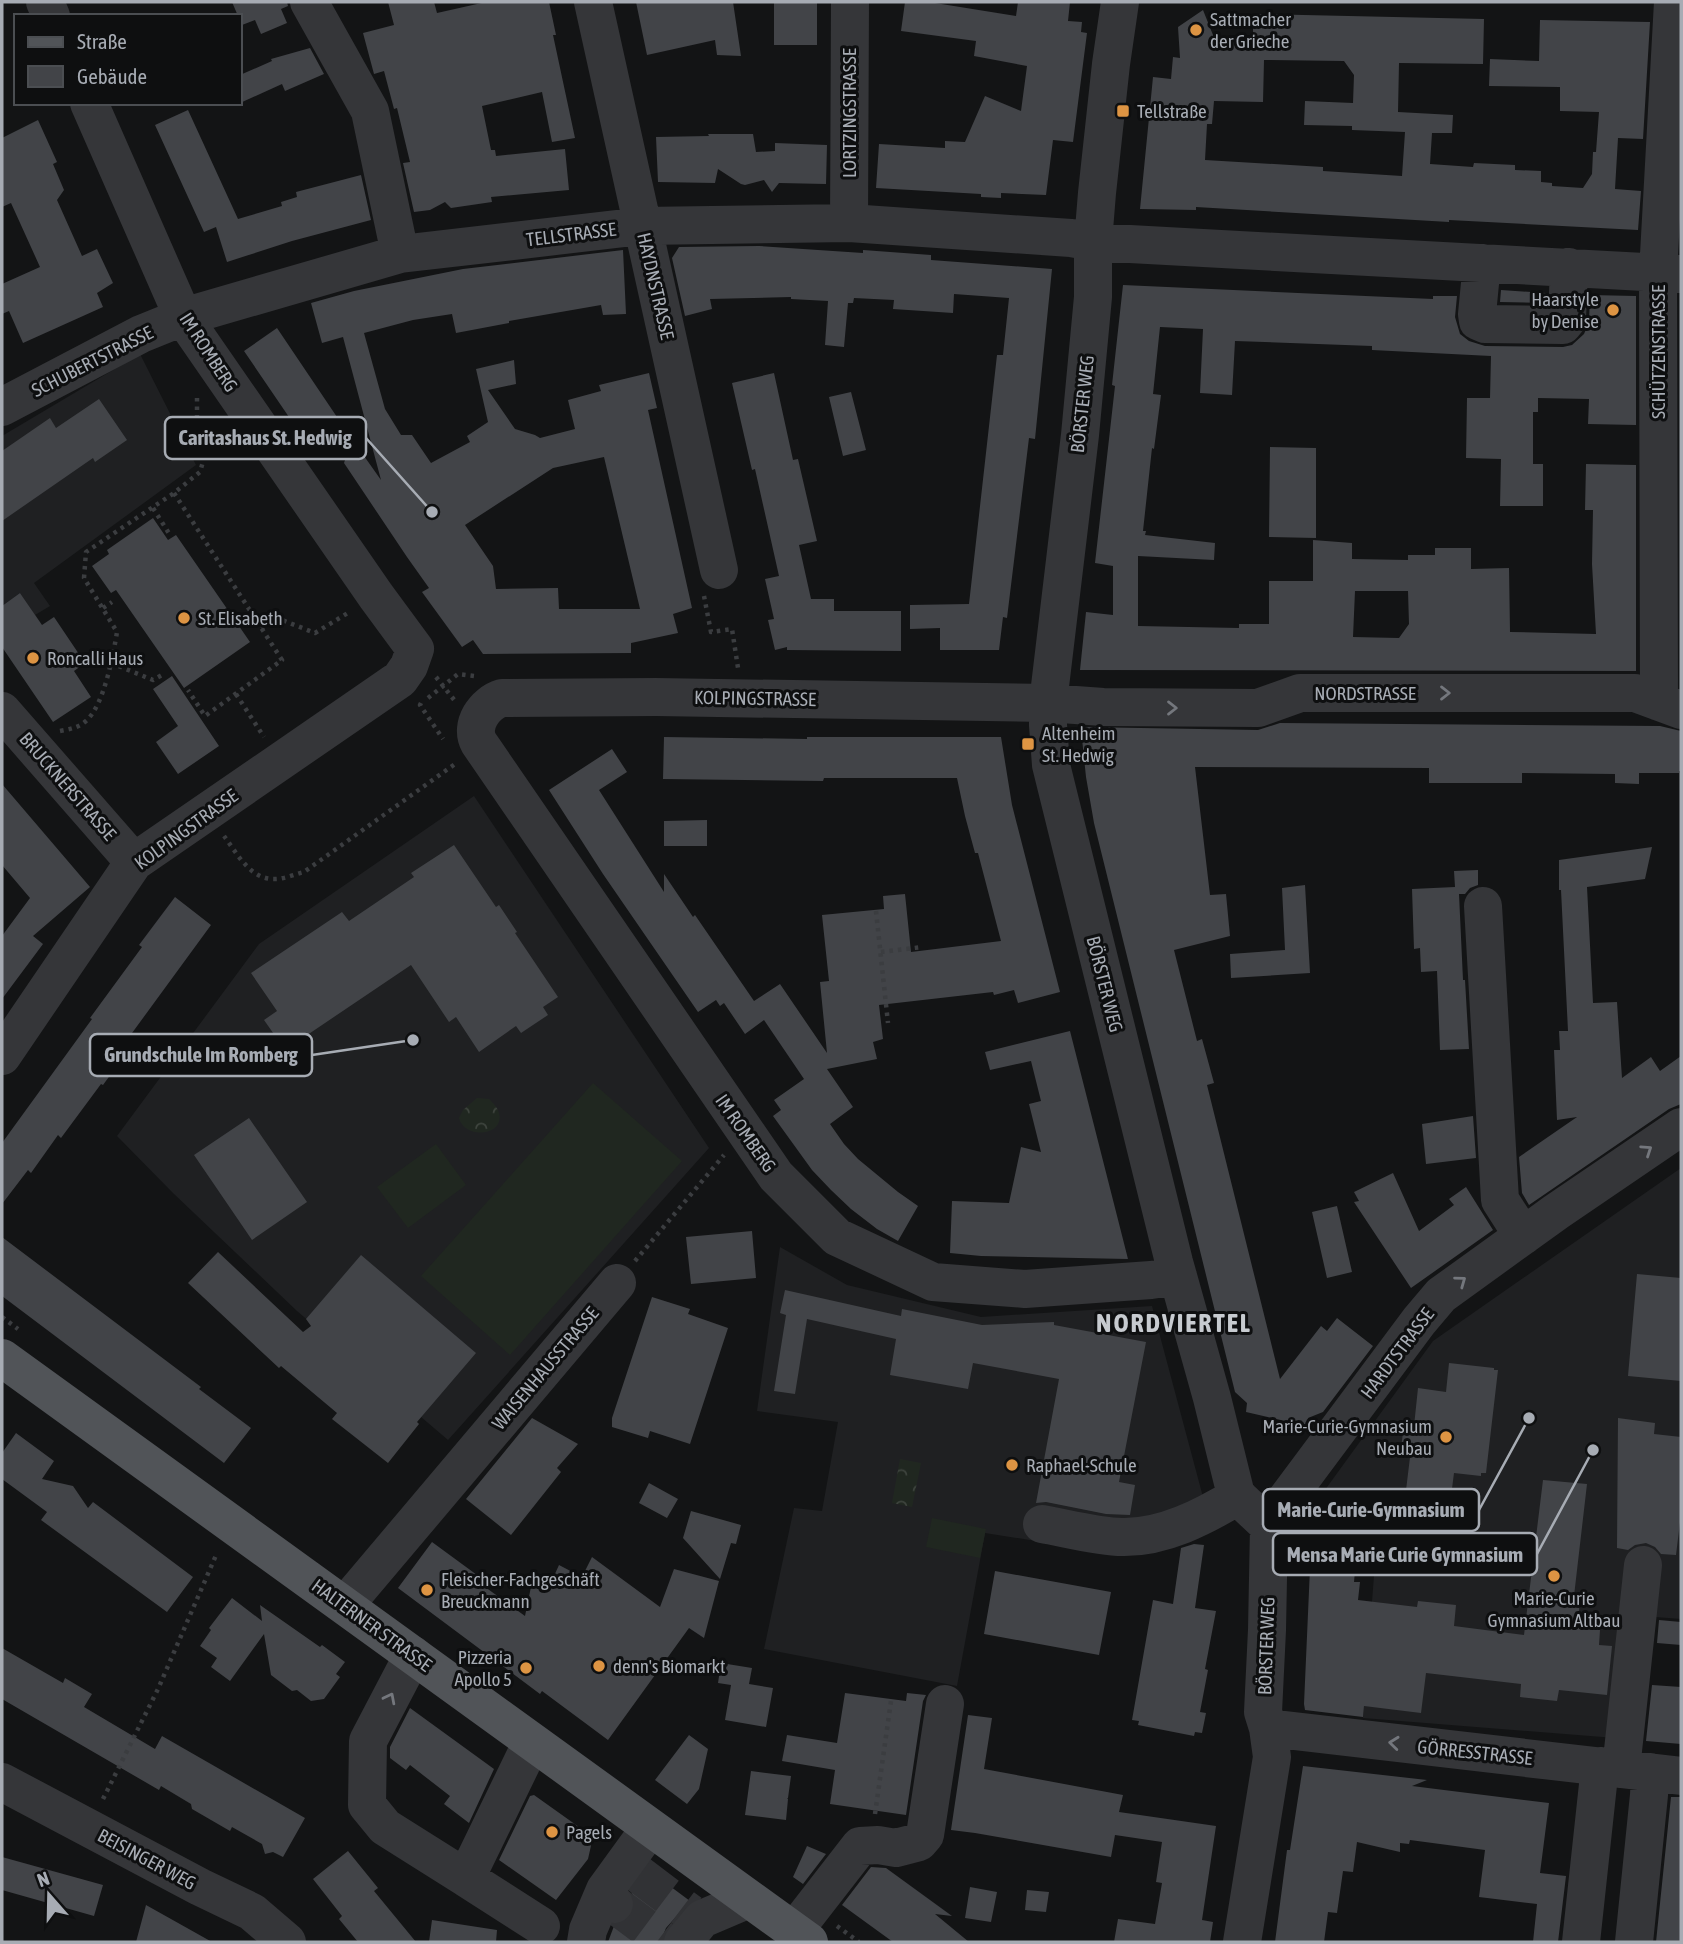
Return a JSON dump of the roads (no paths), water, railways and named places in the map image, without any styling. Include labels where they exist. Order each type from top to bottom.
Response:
[{"type":"main road","name":"HALTERNER STRASSE","points":[[2,1358],[532,1742],[625,1873],[749,1899],[815,1934]]},
{"type":"street","points":[[309,2],[370,111],[400,254]]},
{"type":"street","name":"HAYDNSTRASSE","points":[[593,2],[719,570]]},
{"type":"street","name":"LORTZINGSTRASSE","points":[[849,223],[850,2]]},
{"type":"street","name":"BÖRSTER WEG","points":[[1120,2],[1093,242],[1091,325],[1048,703],[1048,725],[1051,765],[1178,1276],[1238,1496],[1269,1527],[1263,1712],[1272,1758],[1242,1942]]},
{"type":"street","name":"SCHÜTZENSTRASSE","points":[[1670,706],[1673,2]]},
{"type":"street","name":"IM ROMBERG","points":[[90,105],[183,317],[415,649]]},
{"type":"street","name":"TELLSTRASSE","points":[[183,317],[400,254],[642,226],[849,223],[1071,238],[1093,242],[1670,273]]},
{"type":"street","points":[[1482,263],[1477,313],[1478,321],[1485,324],[1563,325],[1567,320],[1569,267]]},
{"type":"street","name":"SCHUBERTSTRASSE","points":[[2,407],[141,334],[183,317]]},
{"type":"street","name":"KOLPINGSTRASSE","points":[[2,1056],[134,862],[400,679],[409,666],[415,649]]},
{"type":"street","name":"NORDSTRASSE","points":[[1048,703],[1103,707],[1258,708],[1300,693],[1635,693],[1670,706]]},
{"type":"street","name":"KOLPINGSTRASSE","points":[[460,733],[484,708],[502,698],[656,697],[1048,703]]},
{"type":"street","name":"BRUCKNERSTRASSE","points":[[2,711],[134,862]]},
{"type":"street","name":"IM ROMBERG","points":[[460,733],[475,736],[487,754],[732,1147],[776,1176],[837,1237],[933,1282],[1025,1289],[1178,1276]]},
{"type":"street","points":[[1483,905],[1500,1200],[1523,1236]]},
{"type":"street","name":"HARDTSTRASSE","points":[[1269,1527],[1285,1501],[1441,1295],[1681,1127]]},
{"type":"street","name":"WAISENHAUSSTRASSE","points":[[345,1605],[617,1283]]},
{"type":"street","points":[[1042,1524],[1120,1537],[1151,1535],[1208,1513],[1238,1496]]},
{"type":"street","points":[[1581,1942],[1638,1771],[1643,1565]]},
{"type":"street","points":[[412,1655],[368,1741],[367,1805],[385,1827],[541,1926]]},
{"type":"street","points":[[815,1934],[860,1846],[896,1848],[919,1842],[925,1835],[944,1704]]},
{"type":"street","name":"GÖRRESSTRASSE","points":[[1268,1728],[1638,1771]]},
{"type":"street","points":[[466,1878],[532,1742]]},
{"type":"street","points":[[1634,1942],[1649,1795],[1638,1771]]},
{"type":"street","name":"BEISINGER WEG","points":[[2,1782],[252,1912],[287,1942]]},
{"type":"street","points":[[586,1942],[588,1930],[625,1873]]},
{"type":"street","points":[[689,1927],[749,1899]]},
{"type":"tunnel","points":[[637,1873],[690,1913]]},
{"type":"tunnel","points":[[614,1904],[665,1942]]},
{"type":"place","name":"Sattmacher der Grieche","points":[[1196,30]]},
{"type":"place","name":"Tellstraße","points":[[1123,111]]},
{"type":"place","name":"Haarstyle by Denise","points":[[1613,310]]},
{"type":"place","name":"Caritashaus St. Hedwig","points":[[432,512]]},
{"type":"place","name":"St. Elisabeth","points":[[184,618]]},
{"type":"place","name":"Roncalli Haus","points":[[33,658]]},
{"type":"place","name":"Altenheim St. Hedwig","points":[[1028,744]]},
{"type":"place","name":"Grundschule Im Romberg","points":[[413,1040]]},
{"type":"place","name":"Marie-Curie-Gymnasium","points":[[1529,1418]]},
{"type":"place","name":"Marie-Curie-Gymnasium Neubau","points":[[1446,1437]]},
{"type":"place","name":"Mensa Marie Curie Gymnasium","points":[[1593,1450]]},
{"type":"place","name":"Raphael-Schule","points":[[1012,1465]]},
{"type":"place","name":"Marie-Curie Gymnasium Altbau","points":[[1554,1576]]},
{"type":"place","name":"Fleischer-Fachgeschäft Breuckmann","points":[[427,1590]]},
{"type":"place","name":"denn's Biomarkt","points":[[599,1666]]},
{"type":"place","name":"Pizzeria Apollo 5","points":[[526,1668]]},
{"type":"place","name":"Pagels","points":[[552,1832]]},
{"type":"district","name":"NORDVIERTEL","points":[[1174,1323]]}]
